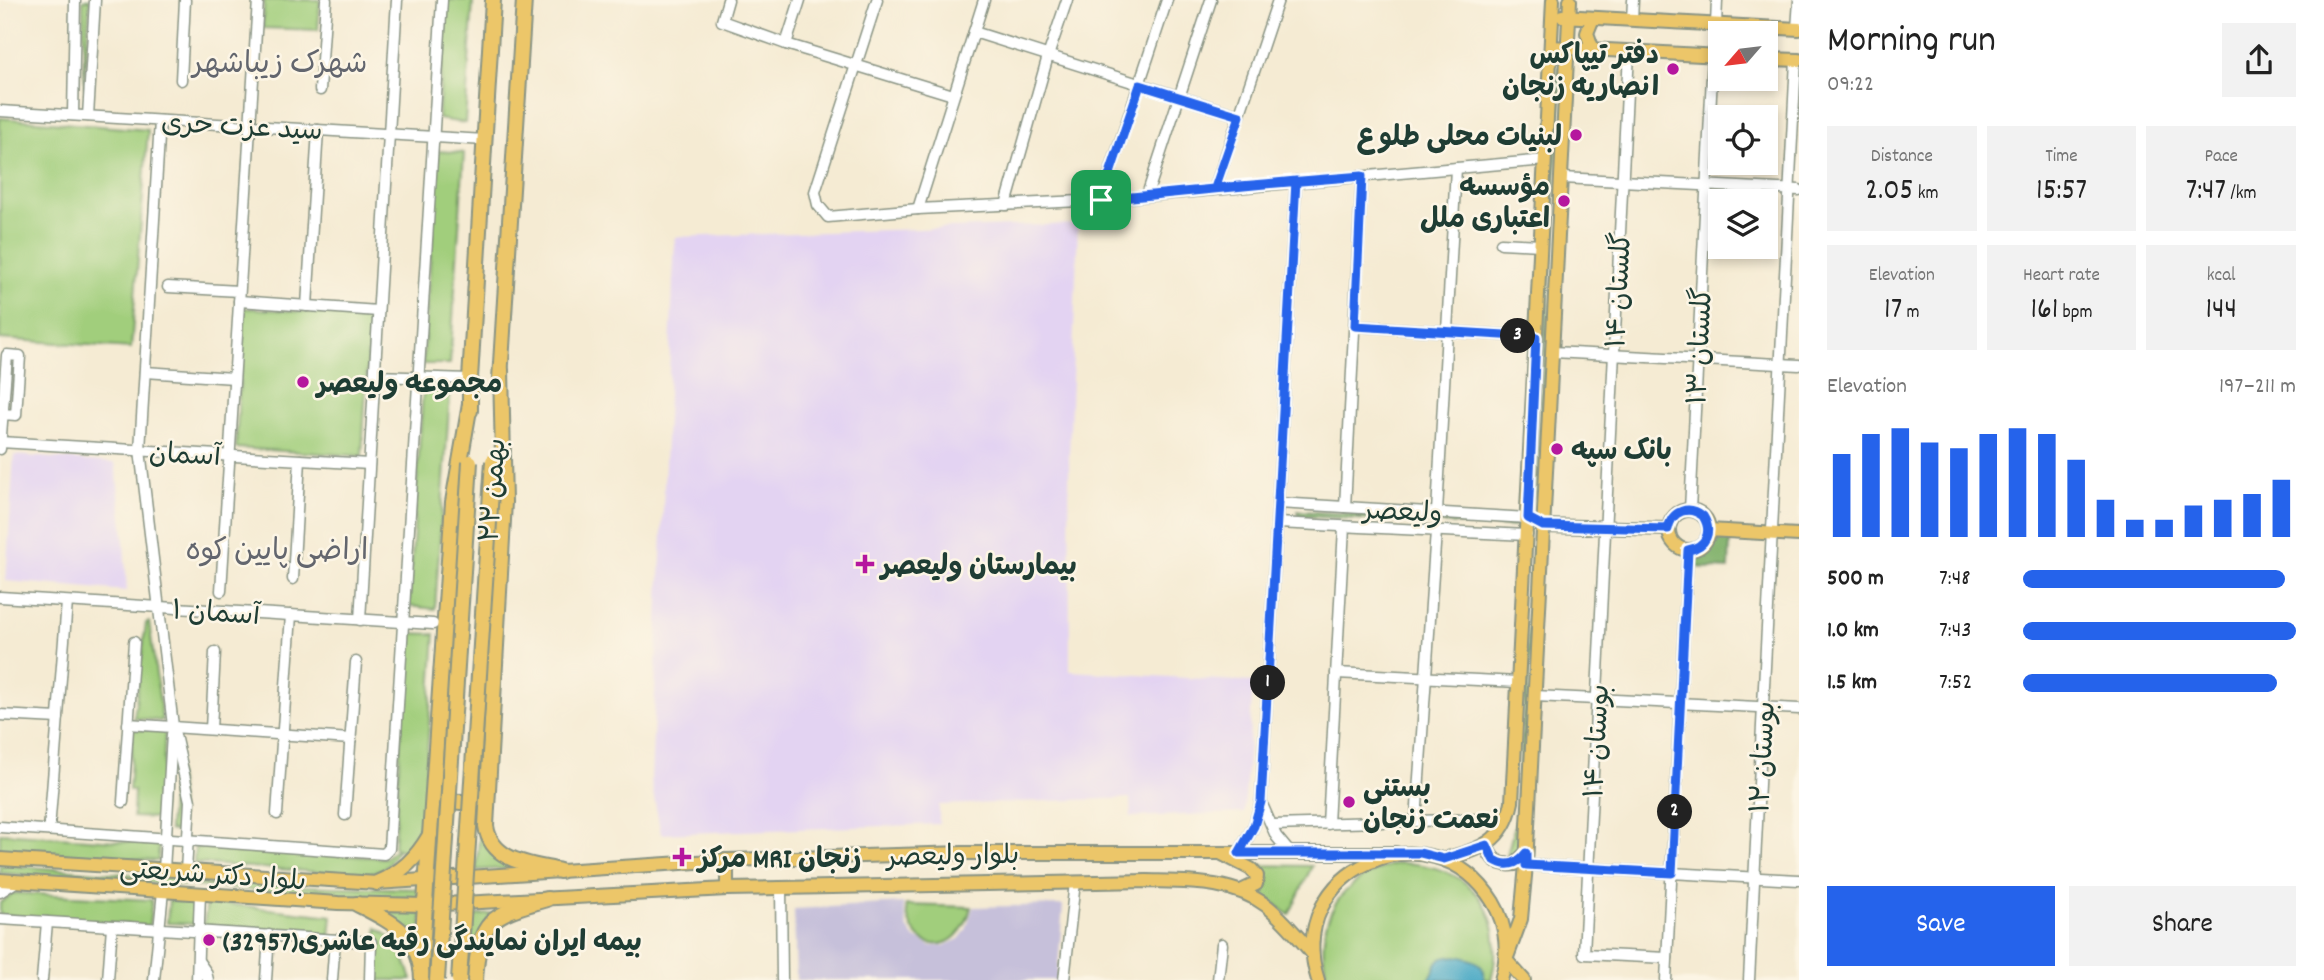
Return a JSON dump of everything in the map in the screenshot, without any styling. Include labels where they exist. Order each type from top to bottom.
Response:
[{"type":"highway","name":"۲۲ بهمن","points":[[437,980],[470,462],[470,379],[494,0]]},
{"type":"highway","name":"۲۲ بهمن","points":[[459,980],[524,0]]},
{"type":"highway","points":[[501,370],[504,502],[487,838],[495,849],[517,862],[560,871]]},
{"type":"highway","points":[[421,974],[453,502],[470,404]]},
{"type":"highway","points":[[434,792],[447,800],[461,803],[475,801],[488,794]]},
{"type":"highway","points":[[377,883],[406,868],[419,854],[430,835]]},
{"type":"highway","points":[[475,980],[481,936],[489,925],[501,914],[547,899]]},
{"type":"highway","points":[[357,904],[396,925],[407,936],[421,974]]},
{"type":"main road","points":[[1444,859],[1487,845],[1508,821],[1512,802],[1553,0]]},
{"type":"main road","points":[[1501,980],[1521,919],[1526,859],[1570,0]]},
{"type":"main road","points":[[1552,16],[1708,25]]},
{"type":"main road","points":[[1592,50],[1587,33],[1593,18]]},
{"type":"main road","points":[[1778,28],[1798,29]]},
{"type":"main road","points":[[1551,47],[1708,56]]},
{"type":"main road","points":[[1778,59],[1797,60]]},
{"type":"main road","points":[[1690,510],[1703,516],[1709,530],[1702,544],[1688,550],[1674,543],[1668,529],[1675,514],[1690,510]]},
{"type":"main road","points":[[1528,518],[1543,526],[1668,529]]},
{"type":"main road","points":[[1527,535],[1543,526]]},
{"type":"main road","points":[[1709,530],[1799,535]]},
{"type":"main road","points":[[1487,845],[1493,859],[1499,863],[1515,864],[1526,859]]},
{"type":"main road","points":[[1218,852],[1251,869],[1257,876],[1256,884],[1241,891]]},
{"type":"main road","name":"بلوار ولیعصر","points":[[426,880],[727,860],[963,853],[1420,853],[1444,859]]},
{"type":"main road","points":[[1314,977],[1314,930],[1322,907],[1335,887],[1352,871],[1373,859],[1396,853]]},
{"type":"main road","name":"بلوار دکتر شریعتی","points":[[0,859],[377,883],[426,880]]},
{"type":"main road","points":[[1444,859],[1466,871],[1485,888],[1502,922],[1506,960],[1524,980]]},
{"type":"main road","points":[[727,860],[727,889]]},
{"type":"main road","name":"بلوار دکتر شریعتی","points":[[0,880],[357,904],[425,905]]},
{"type":"main road","name":"بلوار ولیعصر","points":[[425,905],[727,889],[1147,881],[1196,883],[1241,891],[1267,906],[1312,953]]},
{"type":"street","points":[[73,115],[75,0]]},
{"type":"street","points":[[88,116],[96,0]]},
{"type":"street","points":[[181,80],[185,0]]},
{"type":"street","points":[[221,591],[258,0]]},
{"type":"street","points":[[320,90],[326,0]]},
{"type":"street","points":[[360,620],[397,0]]},
{"type":"street","points":[[0,827],[384,854],[389,849],[442,0]]},
{"type":"street","points":[[728,0],[722,21],[786,44],[953,95]]},
{"type":"street","points":[[786,44],[800,0]]},
{"type":"street","points":[[877,0],[815,192],[818,205],[828,217],[918,209],[1101,200],[1545,160]]},
{"type":"street","points":[[918,209],[984,0]]},
{"type":"street","points":[[1006,205],[1048,56],[1067,0]]},
{"type":"street","points":[[1101,200],[1167,0]]},
{"type":"street","points":[[1147,195],[1211,0]]},
{"type":"street","points":[[1215,188],[1278,0]]},
{"type":"street","points":[[1632,20],[1633,0]]},
{"type":"street","points":[[1716,21],[1717,0]]},
{"type":"street","points":[[1798,29],[1799,0]]},
{"type":"street","points":[[974,32],[1240,116]]},
{"type":"street","name":"گلستان ۱۴","points":[[1605,528],[1629,52]]},
{"type":"street","name":"بوستان ۱۲","points":[[1749,980],[1780,364],[1794,190],[1797,60]]},
{"type":"street","name":"گلستان ۱۳","points":[[1690,510],[1706,185],[1714,91]]},
{"type":"street","points":[[74,93],[80,99],[89,96]]},
{"type":"street","name":"سید عزت حری","points":[[0,111],[485,140]]},
{"type":"street","points":[[160,121],[140,450],[173,726],[190,801],[186,871]]},
{"type":"street","points":[[307,306],[318,130]]},
{"type":"street","points":[[1437,512],[1457,168]]},
{"type":"street","points":[[1345,507],[1362,176]]},
{"type":"street","points":[[1562,178],[1794,190]]},
{"type":"street","points":[[1239,853],[1254,826],[1261,802],[1296,181]]},
{"type":"street","points":[[1501,243],[1541,245]]},
{"type":"street","points":[[168,287],[307,306],[379,311]]},
{"type":"street","points":[[1355,326],[1536,337]]},
{"type":"street","points":[[1553,352],[1799,365]]},
{"type":"street","points":[[0,449],[2,414],[7,355],[20,356],[16,415],[2,414]]},
{"type":"street","points":[[145,372],[234,378]]},
{"type":"street","points":[[375,376],[470,379]]},
{"type":"street","name":"آسمان","points":[[0,442],[369,464]]},
{"type":"street","points":[[293,579],[300,460]]},
{"type":"street","name":"ولیعصر","points":[[1278,503],[1528,518]]},
{"type":"street","name":"ولیعصر","points":[[1277,523],[1527,535]]},
{"type":"street","points":[[1328,824],[1344,527]]},
{"type":"street","name":"بوستان ۱۴","points":[[1605,528],[1584,954],[1667,958]]},
{"type":"street","points":[[1416,821],[1436,531]]},
{"type":"street","points":[[1666,980],[1688,550]]},
{"type":"street","name":"آسمان ۱","points":[[0,597],[433,624]]},
{"type":"street","points":[[49,831],[67,602]]},
{"type":"street","points":[[277,814],[291,615]]},
{"type":"street","points":[[123,802],[134,642]]},
{"type":"street","points":[[211,729],[215,652]]},
{"type":"street","points":[[345,815],[356,662]]},
{"type":"street","points":[[1336,673],[1518,682]]},
{"type":"street","points":[[1535,696],[1799,709]]},
{"type":"street","points":[[0,715],[58,718]]},
{"type":"street","points":[[128,724],[351,739]]},
{"type":"street","points":[[164,870],[173,726]]},
{"type":"street","points":[[1261,802],[1276,836],[1290,853]]},
{"type":"street","points":[[1272,825],[1487,819]]},
{"type":"street","points":[[1526,859],[1588,869],[1799,880]]},
{"type":"street","points":[[0,892],[17,881]]},
{"type":"street","points":[[1065,980],[1075,882]]},
{"type":"street","points":[[781,888],[782,980]]},
{"type":"street","points":[[154,980],[163,891]]},
{"type":"street","points":[[197,980],[200,893]]},
{"type":"street","points":[[0,919],[371,942],[370,980]]},
{"type":"street","points":[[42,980],[47,922]]},
{"type":"street","points":[[108,980],[111,926]]},
{"type":"street","points":[[266,980],[269,936]]},
{"type":"street","points":[[332,980],[335,940]]},
{"type":"street","points":[[1218,980],[1222,944]]},
{"type":"street","points":[[198,962],[206,972],[208,980]]},
{"type":"shaded area","name":"بیمارستان ولیعصر","points":[[1078,224],[1069,456],[1070,671],[1253,682],[1244,813],[1131,817],[1130,798],[939,805],[939,824],[661,834],[651,781],[675,237]]},
{"type":"shaded area","points":[[14,455],[115,463],[127,591],[6,581]]},
{"type":"shaded area","points":[[903,903],[907,927],[915,938],[931,946],[943,946],[959,939],[966,930],[973,907],[1063,905],[1057,980],[796,980],[794,909]]},
{"type":"green space","points":[[83,0],[90,0],[84,88]]},
{"type":"green space","points":[[264,0],[320,0],[318,30],[263,28]]},
{"type":"green space","points":[[446,0],[473,0],[465,123],[438,119]]},
{"type":"green space","points":[[1559,67],[1562,67],[1538,498],[1535,498]]},
{"type":"green space","points":[[0,118],[148,130],[131,348],[0,339]]},
{"type":"green space","points":[[438,151],[464,153],[450,364],[423,364]]},
{"type":"green space","name":"مجموعه ولیعصر","points":[[244,308],[370,316],[362,456],[236,448]]},
{"type":"green space","points":[[423,391],[450,393],[435,609],[409,606]]},
{"type":"green space","points":[[1298,511],[1516,521],[1515,527],[1298,516]]},
{"type":"green space","points":[[1714,539],[1730,539],[1729,569],[1694,567],[1696,558],[1711,547]]},
{"type":"green space","points":[[1533,547],[1536,547],[1519,850],[1510,857],[1507,855],[1518,813]]},
{"type":"green space","points":[[149,622],[161,721],[134,718],[146,623]]},
{"type":"green space","points":[[407,633],[435,634],[423,816],[416,835],[407,847],[403,851],[397,849],[391,861],[383,868],[360,875],[194,863],[195,847],[385,858],[396,849]]},
{"type":"green space","points":[[133,729],[165,731],[161,818],[133,817],[134,791],[129,790]]},
{"type":"green space","points":[[174,753],[180,790],[180,833],[169,830]]},
{"type":"green space","points":[[483,804],[487,837],[492,852],[498,858],[520,868],[476,870]]},
{"type":"green space","points":[[0,833],[159,844],[158,861],[0,851]]},
{"type":"green space","points":[[1398,863],[1423,865],[1445,871],[1478,895],[1488,912],[1494,932],[1495,955],[1491,980],[1434,970],[1429,980],[1328,980],[1324,939],[1335,905],[1346,891],[1360,880],[1377,870]]},
{"type":"green space","points":[[0,865],[290,886],[421,889],[420,898],[292,893],[0,873]]},
{"type":"green space","points":[[1253,865],[1312,866],[1289,915],[1259,891],[1268,885],[1268,877],[1263,870]]},
{"type":"green space","points":[[14,893],[152,900],[149,926],[0,915],[0,903]]},
{"type":"green space","points":[[169,900],[195,902],[194,924],[167,923]]},
{"type":"green space","points":[[207,902],[332,916],[330,936],[204,925]]},
{"type":"green space","points":[[906,905],[971,907],[965,924],[956,936],[935,944],[916,934],[909,922]]},
{"type":"green space","points":[[386,912],[422,914],[420,959]]},
{"type":"green space","points":[[491,914],[473,952],[470,958],[472,916]]},
{"type":"green space","points":[[377,928],[395,943],[412,980],[376,980]]},
{"type":"water","points":[[1455,956],[1480,965],[1484,980],[1429,980],[1438,961]]},
{"type":"place","name":"دفتر تیپاکس انصاریه زنجان","points":[[1673,69]]},
{"type":"place","name":"لبنیات محلی طلوع","points":[[1576,135]]},
{"type":"place","name":"مؤسسه اعتباری ملل","points":[[1564,201]]},
{"type":"place","name":"مجموعه ولیعصر","points":[[303,382]]},
{"type":"place","name":"بانک سپه","points":[[1557,449]]},
{"type":"place","name":"بیمارستان ولیعصر","points":[[865,564]]},
{"type":"place","name":"بستنی نعمت زنجان","points":[[1349,802]]},
{"type":"place","name":"مرکز MRI زنجان","points":[[682,857]]},
{"type":"place","name":"بیمه ایران نمایندگی رقیه عاشری(32957)","points":[[209,940]]},
{"type":"district","name":"شهرک زیباشهر","points":[[280,62]]},
{"type":"district","name":"اراضی پایین کوه","points":[[277,549]]},
{"type":"route","points":[[1101,200],[1140,85],[1240,116],[1215,188],[1362,176],[1355,326],[1536,337],[1528,518],[1543,526],[1668,529],[1675,514],[1685,510],[1695,511],[1703,516],[1708,525],[1708,536],[1698,548],[1688,550],[1672,873],[1526,865],[1526,853],[1515,864],[1507,865],[1493,859],[1487,845],[1444,859],[1420,853],[1239,853],[1249,838],[1261,802],[1296,181],[1215,188],[1101,200]]}]
